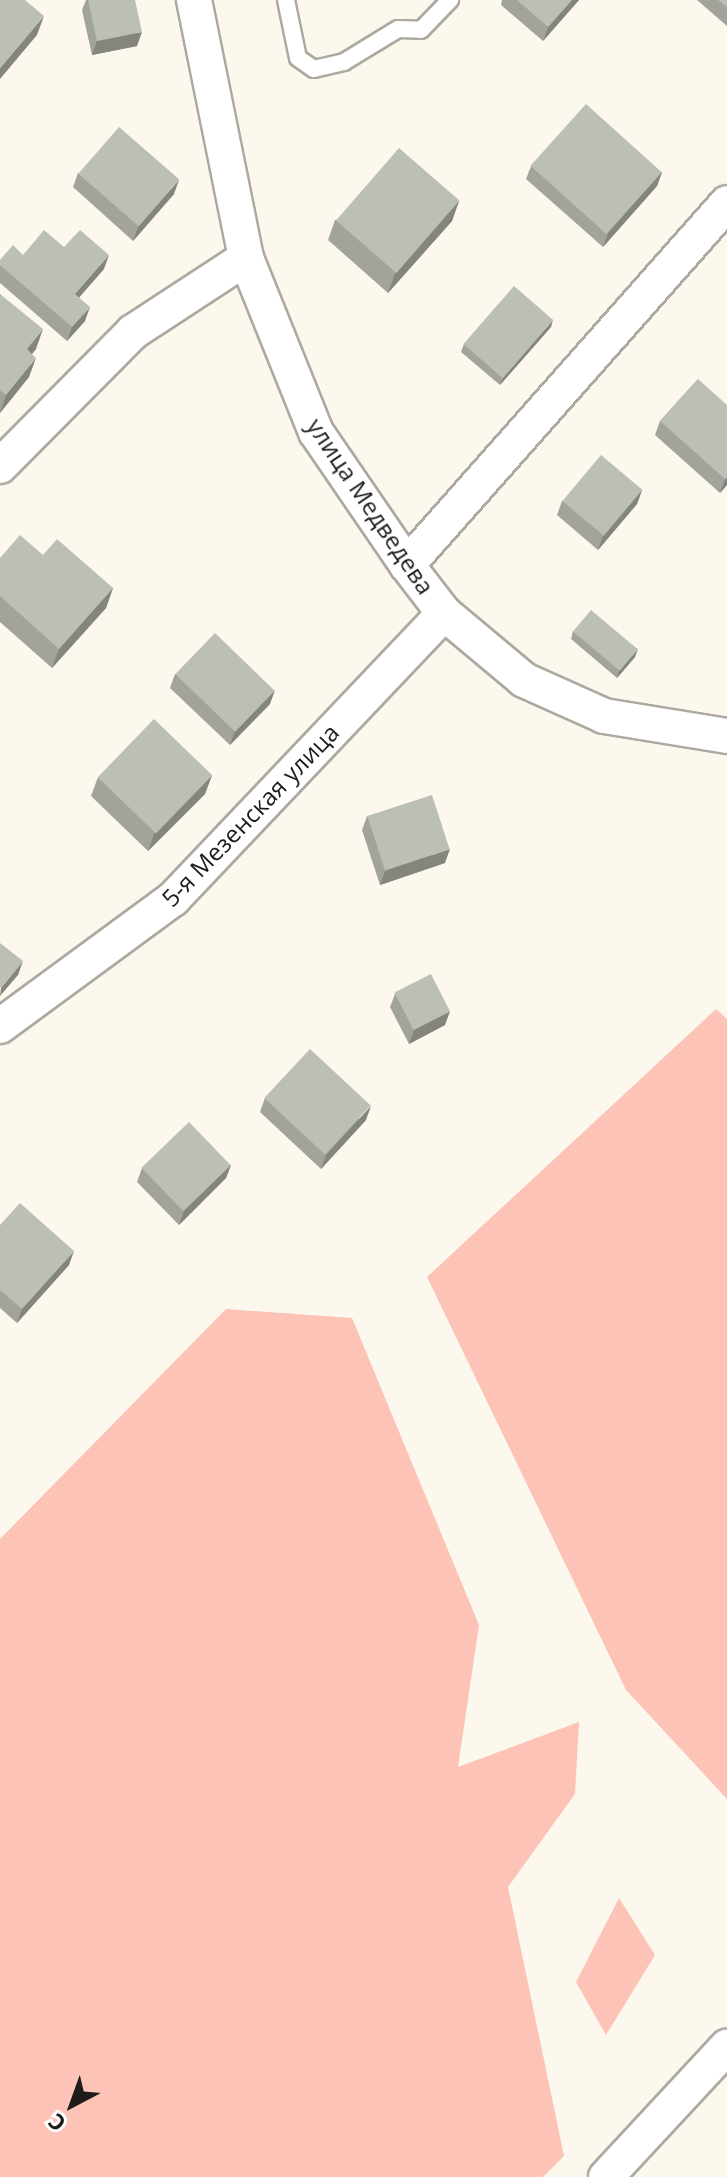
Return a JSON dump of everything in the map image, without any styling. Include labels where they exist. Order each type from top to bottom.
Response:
[{"type":"street","name":"улица Медведева","points":[[194,0],[246,258],[316,432],[407,565],[444,613],[524,680],[604,716],[727,736]]},
{"type":"street","points":[[407,565],[727,203]]},
{"type":"street","points":[[0,466],[133,332],[246,258]]},
{"type":"street","name":"5-я Мезенская улица","points":[[0,1026],[173,899],[444,613]]},
{"type":"street","points":[[606,2177],[727,2047]]},
{"type":"lane","points":[[286,0],[298,58],[314,69],[344,62],[398,29],[421,30],[450,0]]},
{"type":"shaded area","points":[[716,1009],[727,1019],[727,1799],[626,1690],[427,1277]]},
{"type":"shaded area","points":[[226,1309],[352,1318],[479,1625],[458,1767],[579,1722],[575,1794],[508,1887],[564,2156],[543,2177],[0,2177],[0,1539]]},
{"type":"shaded area","points":[[619,1898],[655,1955],[606,2035],[576,1982]]},
{"type":"building","points":[[0,0],[25,0],[44,16],[0,68]]},
{"type":"building","points":[[88,0],[135,0],[142,32],[97,41]]},
{"type":"building","points":[[517,0],[572,0],[548,27]]},
{"type":"building","points":[[586,104],[662,172],[606,234],[530,166]]},
{"type":"building","points":[[119,127],[179,179],[139,226],[78,174]]},
{"type":"building","points":[[399,148],[459,200],[396,273],[336,220]]},
{"type":"building","points":[[44,230],[64,247],[80,230],[109,255],[75,294],[90,307],[72,327],[0,265],[0,260],[13,245],[23,255]]},
{"type":"building","points":[[514,286],[553,320],[503,378],[463,344]]},
{"type":"building","points":[[0,294],[43,329],[27,349],[36,358],[6,395],[0,390]]},
{"type":"building","points":[[698,379],[727,405],[725,479],[660,421]]},
{"type":"building","points":[[601,455],[642,490],[604,536],[562,501]]},
{"type":"building","points":[[20,535],[43,555],[57,539],[113,588],[59,649],[0,596],[0,558]]},
{"type":"building","points":[[591,610],[638,649],[620,671],[573,631]]},
{"type":"building","points":[[215,633],[275,691],[235,732],[175,674]]},
{"type":"building","points":[[154,719],[212,775],[156,834],[98,777]]},
{"type":"building","points":[[432,795],[450,849],[385,870],[367,816]]},
{"type":"building","points":[[0,943],[23,961],[1,988],[0,987]]},
{"type":"building","points":[[431,974],[450,1011],[414,1030],[394,993]]},
{"type":"building","points":[[310,1049],[371,1106],[325,1155],[264,1098]]},
{"type":"building","points":[[189,1122],[231,1165],[183,1211],[142,1168]]},
{"type":"building","points":[[20,1203],[74,1251],[22,1309],[0,1290],[0,1225]]}]
